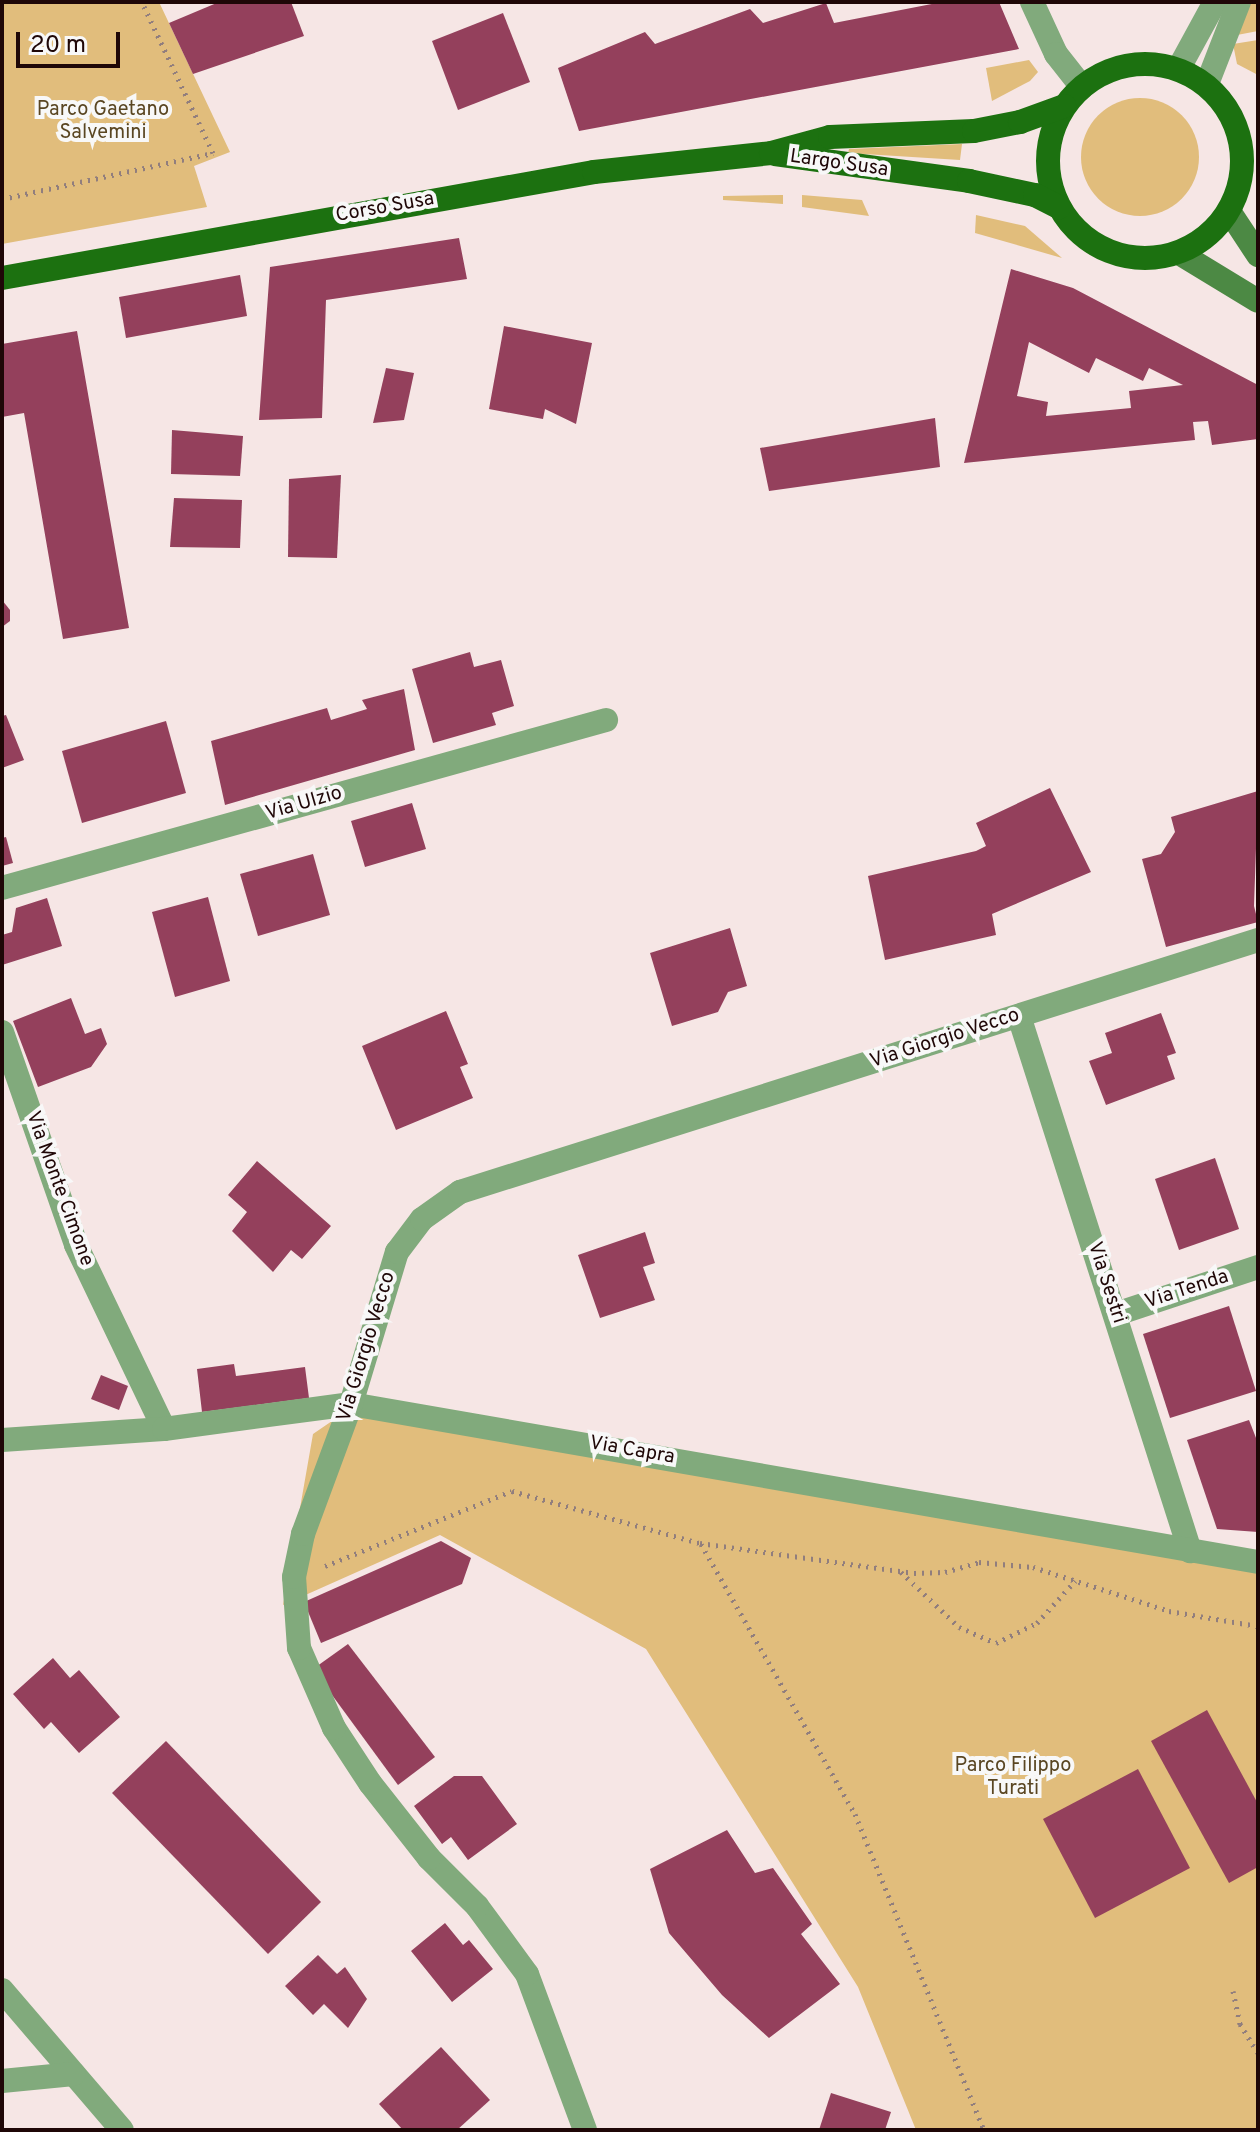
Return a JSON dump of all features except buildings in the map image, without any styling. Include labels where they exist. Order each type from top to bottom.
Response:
[{"type":"main road","name":"Largo Susa","points":[[771,153],[827,165],[969,181],[1035,195],[1059,207],[1086,239],[1115,254],[1147,259],[1179,253],[1208,237],[1229,211],[1241,184],[1248,123],[1207,84],[1179,68],[1145,63],[1111,69],[1082,87],[1064,106],[1048,153],[1059,207]]},
{"type":"main road","name":"Largo Susa","points":[[771,153],[830,137],[974,131],[1020,122],[1064,106]]},
{"type":"main road","name":"Corso Susa","points":[[2,278],[594,172],[771,153]]},
{"type":"main road","points":[[1229,211],[1258,255]]},
{"type":"main road","points":[[1179,253],[1258,301]]},
{"type":"street","points":[[1032,2],[1056,54],[1082,87]]},
{"type":"street","points":[[1179,68],[1215,2]]},
{"type":"street","points":[[1207,84],[1239,2]]},
{"type":"street","name":"Via Ulzio","points":[[2,888],[606,720]]},
{"type":"street","name":"Via Giorgio Vecco","points":[[585,2130],[527,1974],[477,1906],[429,1858],[370,1783],[334,1728],[299,1648],[294,1577],[303,1534],[351,1404],[390,1269],[409,1235],[439,1204],[460,1192],[1258,940]]},
{"type":"street","name":"Via Sestri","points":[[1019,1016],[1190,1551]]},
{"type":"street","name":"Via Monte Cimone","points":[[2,1032],[76,1245],[164,1429]]},
{"type":"street","name":"Via Tenda","points":[[1116,1314],[1258,1267]]},
{"type":"street","name":"Via Capra","points":[[2,1440],[164,1429],[351,1404],[1258,1562]]},
{"type":"street","points":[[2,1990],[122,2130]]},
{"type":"street","points":[[2,2081],[74,2074]]},
{"type":"path","points":[[2,199],[213,153],[142,2]]},
{"type":"path","points":[[294,1577],[512,1491],[700,1543],[899,1570],[945,1572],[979,1562],[1033,1567],[1214,1623],[1258,1626]]},
{"type":"path","points":[[700,1543],[855,1814],[984,2130]]},
{"type":"path","points":[[899,1570],[959,1627],[996,1643],[1037,1623],[1075,1581]]},
{"type":"path","points":[[1233,1991],[1240,2024],[1258,2053]]},
{"type":"green space","name":"Parco Gaetano Salvemini","points":[[2,2],[159,2],[230,152],[194,166],[207,207],[2,244]]},
{"type":"green space","points":[[1249,2],[1258,2],[1258,31],[1237,35]]},
{"type":"green space","points":[[1258,40],[1258,75],[1237,64],[1233,44]]},
{"type":"green space","points":[[1029,60],[1038,72],[1030,81],[992,101],[986,68]]},
{"type":"green space","points":[[1140,98],[1173,108],[1189,124],[1199,157],[1189,190],[1173,206],[1140,216],[1107,206],[1091,190],[1081,157],[1091,124],[1107,108]]},
{"type":"green space","points":[[962,144],[960,160],[848,153],[849,149]]},
{"type":"green space","points":[[783,195],[783,204],[723,200],[723,196]]},
{"type":"green space","points":[[802,195],[862,200],[869,216],[802,207]]},
{"type":"green space","points":[[976,215],[1025,226],[1062,258],[975,233]]},
{"type":"green space","name":"Parco Filippo Turati","points":[[351,1408],[1258,1572],[1258,2130],[916,2130],[858,1987],[646,1649],[440,1535],[283,1605],[313,1434]]}]
